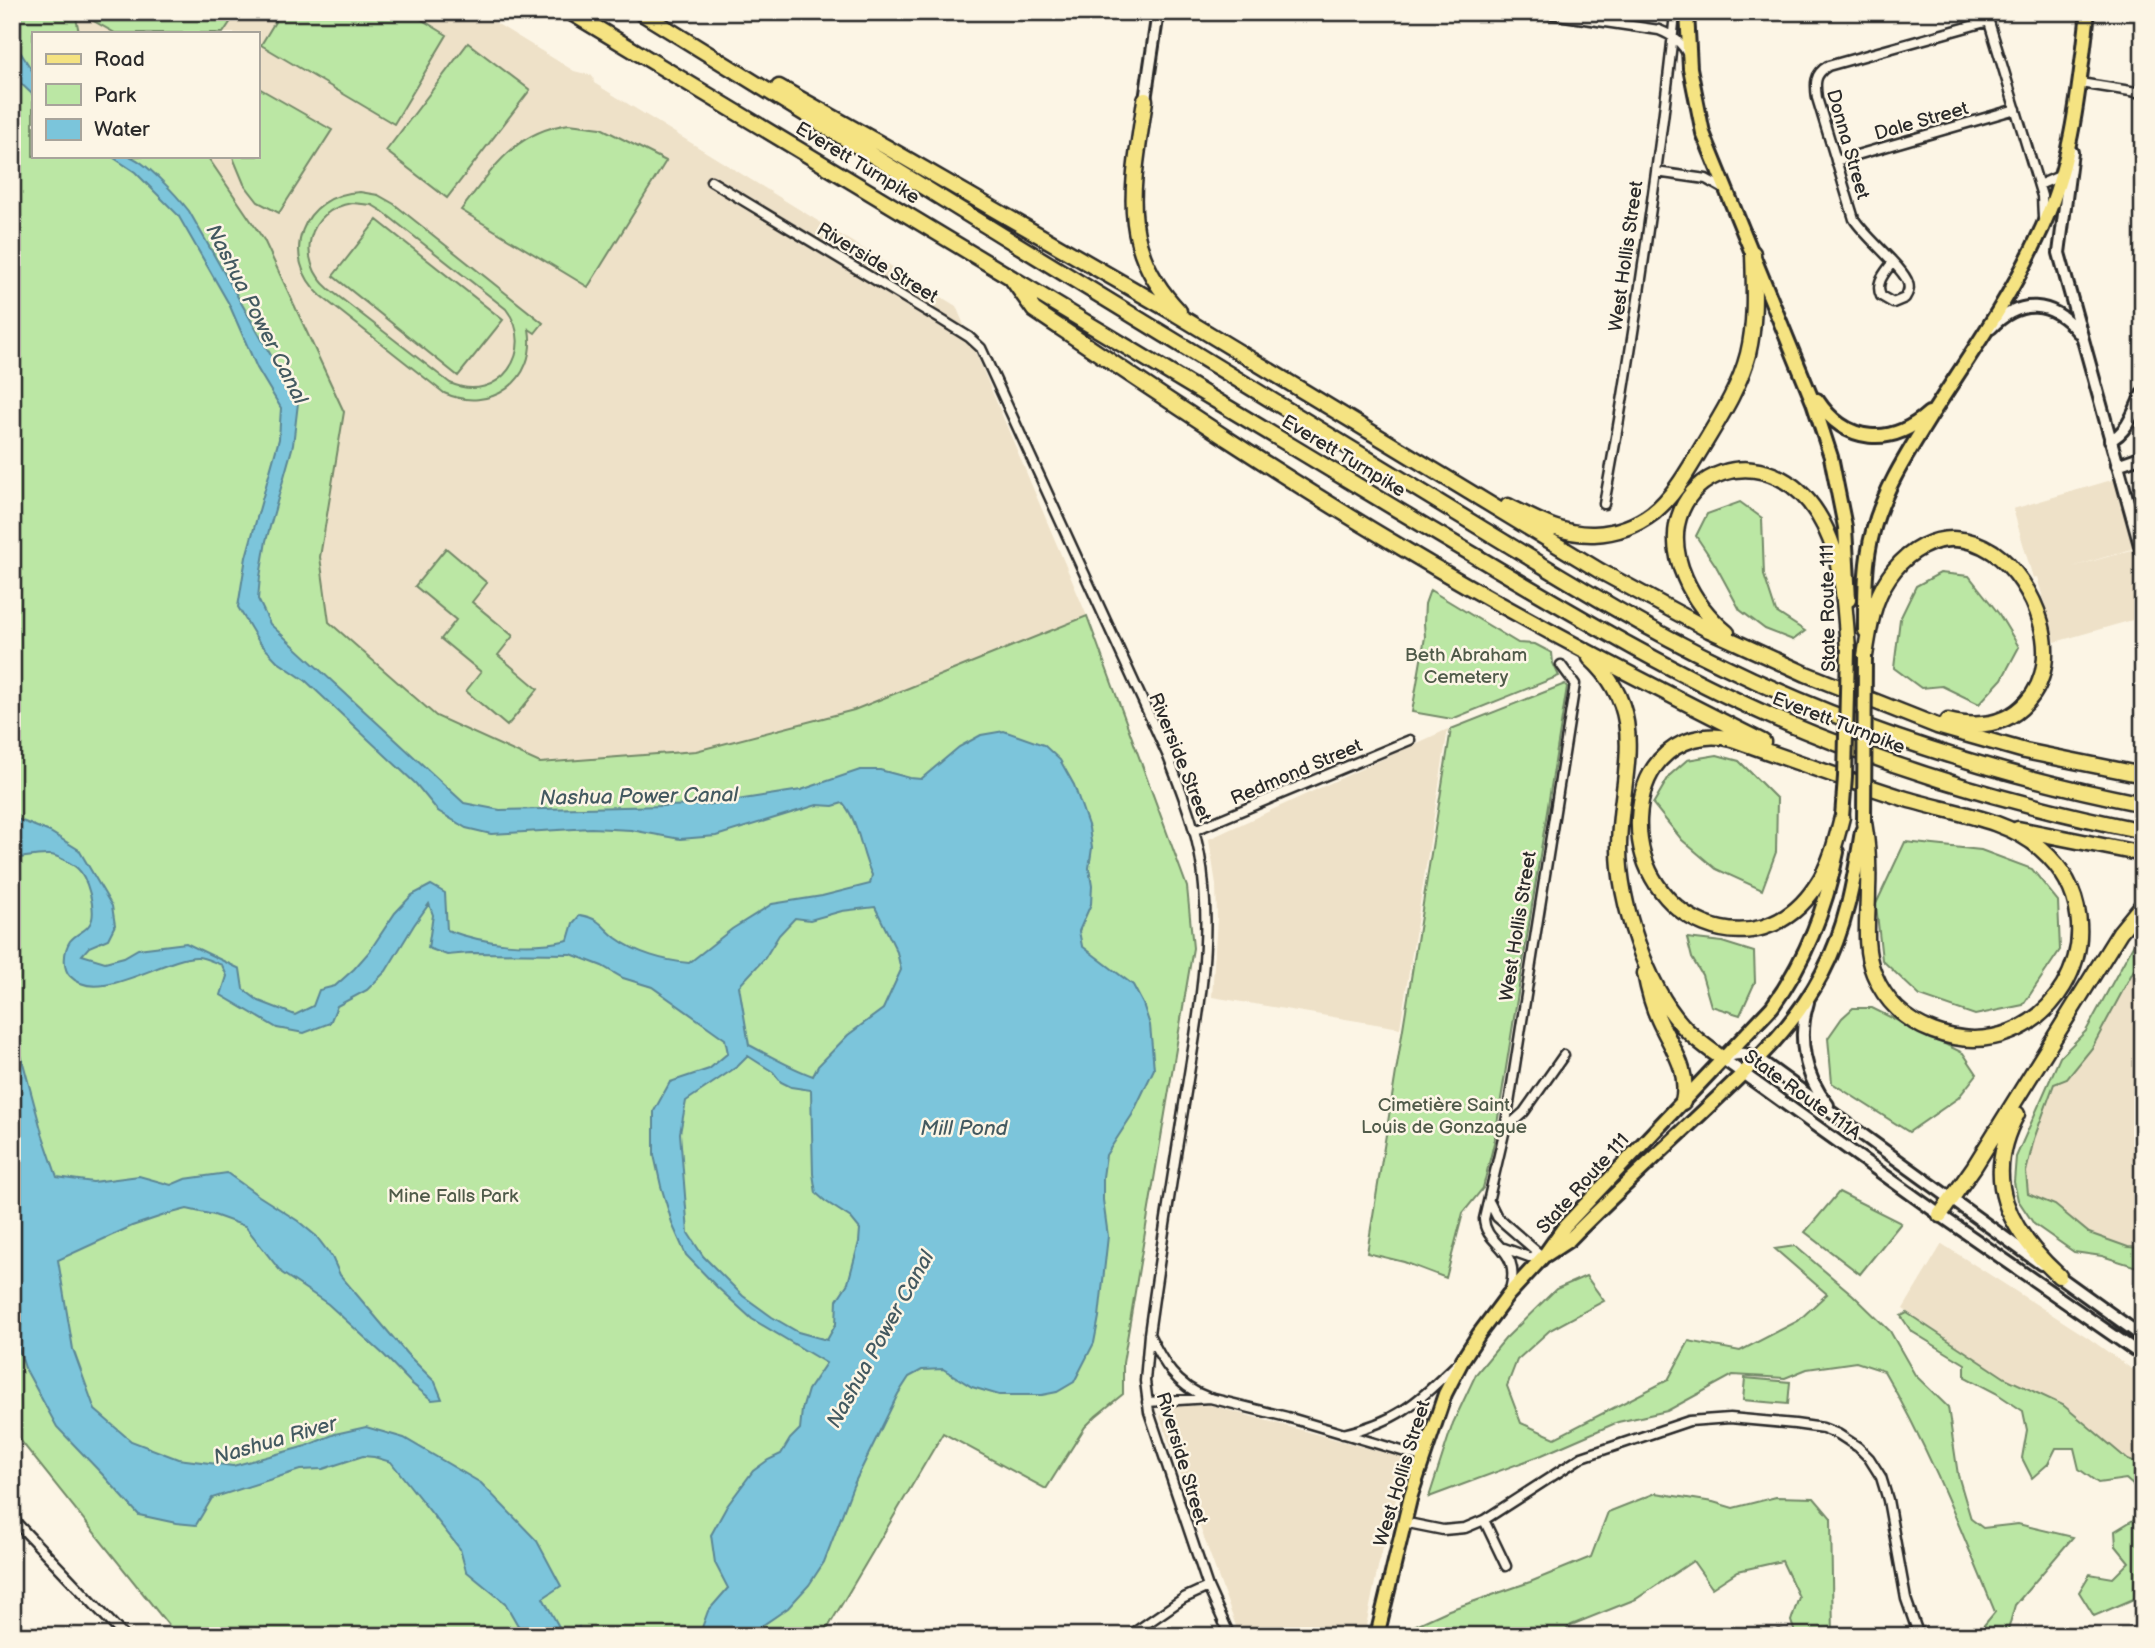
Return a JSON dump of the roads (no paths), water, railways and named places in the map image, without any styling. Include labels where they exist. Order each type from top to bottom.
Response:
[{"type":"highway","name":"Everett Turnpike","points":[[570,12],[1360,488],[1647,656],[1721,694],[1807,731],[1940,780],[2042,809],[2143,831]]},
{"type":"highway","name":"Everett Turnpike","points":[[641,12],[1116,306],[1588,593],[1671,639],[1789,695],[1910,742],[2023,777],[2143,804]]},
{"type":"highway","points":[[641,12],[886,147],[1195,326],[1631,588],[1701,626],[1757,653],[1937,726],[2046,755],[2143,775]]},
{"type":"highway","points":[[1145,100],[1133,187],[1136,237],[1160,288],[1195,326]]},
{"type":"highway","points":[[1418,461],[1542,523],[1564,531],[1582,534],[1607,533],[1641,521],[1664,504],[1677,487],[1722,415],[1740,380],[1753,323],[1753,253]]},
{"type":"highway","points":[[1009,275],[1034,310],[1223,436],[1401,548],[1563,640],[1762,741],[1851,780]]},
{"type":"highway","points":[[1757,653],[1724,630],[1701,606],[1685,579],[1676,549],[1678,521],[1690,496],[1712,478],[1738,469],[1760,470],[1786,480],[1802,494],[1822,521],[1837,562],[1848,649]]},
{"type":"highway","points":[[1865,656],[1872,614],[1885,582],[1905,557],[1930,543],[1958,540],[1985,548],[2009,566],[2032,601],[2044,638],[2044,670],[2035,691],[2016,712],[1991,724],[1970,726],[1887,707]]},
{"type":"highway","points":[[1563,640],[1601,668],[1618,696],[1626,717],[1629,751],[1620,831],[1619,868],[1653,1004],[1684,1073],[1683,1102]]},
{"type":"highway","points":[[1842,817],[1825,870],[1805,900],[1772,923],[1737,930],[1699,922],[1671,904],[1649,872],[1639,831],[1641,803],[1652,772],[1669,751],[1694,739],[1713,736],[1726,738],[1912,801],[1996,824],[2143,854]]},
{"type":"highway","points":[[1864,822],[1869,855],[1868,951],[1880,986],[1897,1009],[1919,1025],[1945,1035],[1972,1039],[2007,1033],[2042,1013],[2066,984],[2079,946],[2077,905],[2059,868],[2029,839],[1996,824]]},
{"type":"highway","points":[[1940,1215],[1974,1167],[2126,922],[2143,904]]},
{"type":"highway","points":[[1639,944],[1657,986],[1673,1014],[1691,1034],[1723,1059]]},
{"type":"highway","points":[[2059,1276],[2030,1247],[2011,1219],[2001,1185],[2001,1154],[2012,1123],[2102,960]]},
{"type":"main road","points":[[1145,100],[1158,12]]},
{"type":"main road","name":"State Route 111","points":[[1543,1257],[1565,1226],[1772,1007],[1790,981],[1826,900],[1842,817],[1848,649],[1848,562],[1843,510],[1819,418],[1701,125],[1689,58],[1687,12]]},
{"type":"main road","name":"State Route 111","points":[[1543,1257],[1569,1240],[1758,1059],[1782,1033],[1810,995],[1826,966],[1843,923],[1864,822],[1865,582],[1873,529],[1892,481],[2015,282],[2042,230],[2062,175],[2074,128],[2088,12]]},
{"type":"main road","points":[[2074,128],[2059,248],[2080,334],[2143,556]]},
{"type":"main road","points":[[1968,358],[1999,320],[2009,312],[2023,307],[2040,307],[2054,311],[2080,334]]},
{"type":"main road","points":[[1799,369],[1829,416],[1848,429],[1864,435],[1883,436],[1907,429],[1921,420],[1943,397]]},
{"type":"main road","points":[[2110,440],[2124,429],[2143,392]]},
{"type":"main road","points":[[2117,464],[2143,456]]},
{"type":"main road","points":[[1810,995],[1805,1010],[1803,1033],[1808,1071],[1818,1093],[1847,1124]]},
{"type":"main road","name":"State Route 111A","points":[[2143,1337],[1758,1059],[1741,1053],[1723,1059],[2143,1356]]},
{"type":"main road","name":"West Hollis Street","points":[[1377,1636],[1403,1522],[1438,1411],[1463,1359],[1508,1295],[1543,1257]]},
{"type":"street","points":[[1537,12],[1656,29],[1673,36],[1682,44],[1689,58]]},
{"type":"street","name":"West Hollis Street","points":[[1604,504],[1636,315],[1670,77],[1675,12]]},
{"type":"street","points":[[1988,17],[2039,184],[2044,204],[2042,230]]},
{"type":"street","name":"Donna Street","points":[[1892,262],[1878,288],[1881,296],[1893,303],[1905,298],[1909,286],[1906,278],[1892,262],[1854,219],[1817,98],[1816,77],[1828,66],[1988,17]]},
{"type":"street","points":[[2080,83],[2143,93]]},
{"type":"street","name":"Dale Street","points":[[1836,162],[2016,109]]},
{"type":"street","points":[[1656,172],[1706,179],[1725,190]]},
{"type":"street","points":[[2039,184],[2062,175]]},
{"type":"street","name":"Riverside Street","points":[[711,181],[940,319],[981,348],[989,360],[1167,754],[1187,805],[1195,830],[1204,884],[1206,939],[1199,1010],[1145,1363],[1147,1402],[1208,1587],[1230,1636]]},
{"type":"street","name":"West Hollis Street","points":[[1508,1295],[1512,1273],[1508,1256],[1485,1227],[1484,1219],[1505,1129],[1575,684],[1561,664]]},
{"type":"street","name":"Redmond Street","points":[[1195,830],[1410,740]]},
{"type":"street","points":[[1505,1129],[1524,1112],[1564,1055]]},
{"type":"street","points":[[1489,1197],[1497,1217],[1543,1257]]},
{"type":"street","points":[[1502,1246],[1529,1257],[1543,1257]]},
{"type":"street","points":[[1149,1334],[1162,1360],[1177,1379],[1191,1390],[1210,1398],[1265,1411],[1422,1457]]},
{"type":"street","points":[[1342,1434],[1372,1427],[1395,1417],[1427,1393],[1463,1359]]},
{"type":"street","points":[[1147,1402],[1210,1398]]},
{"type":"street","points":[[1403,1522],[1444,1530],[1465,1528],[1484,1520],[1582,1457],[1675,1424],[1730,1418],[1823,1428],[1858,1447],[1881,1477],[1888,1500],[1906,1599],[1919,1636]]},
{"type":"street","points":[[12,1518],[124,1636]]},
{"type":"street","points":[[1484,1520],[1506,1566]]},
{"type":"street","points":[[1129,1636],[1184,1598],[1208,1587]]},
{"type":"water","points":[[12,39],[32,70],[32,94],[12,75]]},
{"type":"water","name":"Mill Pond","points":[[114,158],[133,158],[143,164],[189,211],[298,403],[293,445],[266,541],[260,577],[258,599],[270,624],[464,803],[500,810],[705,805],[801,790],[860,770],[880,770],[921,779],[959,747],[981,735],[1004,731],[1044,745],[1060,760],[1074,785],[1089,828],[1092,848],[1089,868],[1091,904],[1079,931],[1082,946],[1133,985],[1150,1025],[1154,1069],[1132,1115],[1106,1155],[1103,1200],[1108,1236],[1094,1343],[1074,1382],[1057,1392],[1042,1395],[999,1395],[972,1387],[943,1369],[922,1370],[909,1377],[853,1486],[824,1562],[809,1585],[788,1608],[747,1636],[699,1636],[708,1611],[728,1588],[715,1563],[711,1535],[727,1506],[753,1471],[781,1454],[800,1429],[808,1390],[826,1363],[752,1319],[686,1255],[673,1226],[654,1155],[654,1111],[670,1082],[709,1069],[728,1053],[725,1039],[652,987],[623,978],[571,954],[447,955],[428,948],[433,915],[429,904],[386,971],[367,990],[337,1006],[330,1023],[304,1033],[277,1028],[221,995],[227,976],[222,965],[203,958],[183,959],[114,983],[97,986],[82,984],[67,973],[65,959],[70,941],[88,926],[92,919],[87,885],[76,867],[53,855],[12,859],[12,817],[50,832],[79,850],[112,906],[115,925],[108,939],[89,947],[82,955],[105,962],[124,957],[138,949],[186,943],[240,969],[243,989],[259,1001],[295,1015],[313,1006],[319,990],[335,986],[354,969],[395,913],[412,895],[431,885],[445,893],[447,930],[462,935],[507,944],[553,943],[568,940],[573,923],[580,915],[597,921],[616,938],[642,952],[689,963],[732,929],[772,904],[822,896],[870,884],[872,875],[853,819],[843,803],[833,806],[817,805],[716,836],[680,839],[631,830],[591,828],[491,834],[466,828],[438,811],[416,784],[306,681],[278,662],[259,642],[238,607],[246,557],[279,439],[281,408],[257,368],[229,304],[178,215],[135,172]],"holes":[[[875,907],[897,952],[901,970],[883,1009],[848,1035],[818,1066],[813,1076],[749,1045],[739,986],[765,958],[779,935],[795,918],[810,920],[842,911]],[[748,1056],[773,1072],[781,1082],[791,1087],[811,1090],[816,1193],[851,1218],[860,1229],[848,1283],[837,1300],[836,1324],[827,1340],[798,1332],[743,1296],[703,1256],[688,1233],[680,1133],[686,1101],[738,1066]]]},
{"type":"water","points":[[12,1022],[42,1133],[57,1177],[93,1182],[139,1176],[171,1185],[185,1179],[227,1173],[316,1236],[332,1257],[340,1275],[407,1354],[435,1382],[442,1399],[432,1400],[328,1304],[282,1273],[245,1226],[187,1209],[132,1226],[58,1260],[73,1349],[95,1410],[131,1441],[178,1459],[233,1466],[366,1427],[404,1438],[481,1483],[537,1541],[561,1586],[543,1598],[563,1634],[579,1627],[582,1636],[524,1636],[505,1603],[466,1571],[460,1549],[391,1462],[363,1456],[323,1469],[300,1470],[212,1498],[196,1525],[176,1523],[139,1515],[57,1427],[25,1368],[14,1334]]},
{"type":"water label","name":"Nashua Power Canal","points":[[257,314]]},
{"type":"water label","name":"Nashua Power Canal","points":[[639,796]]},
{"type":"water label","name":"Nashua Power Canal","points":[[880,1339]]},
{"type":"water label","name":"Nashua River","points":[[275,1440]]},
{"type":"park label","name":"Beth Abraham Cemetery","points":[[1466,665]]},
{"type":"park label","name":"Cimetière Saint Louis de Gonzague","points":[[1444,1115]]},
{"type":"park label","name":"Mine Falls Park","points":[[453,1195]]}]
